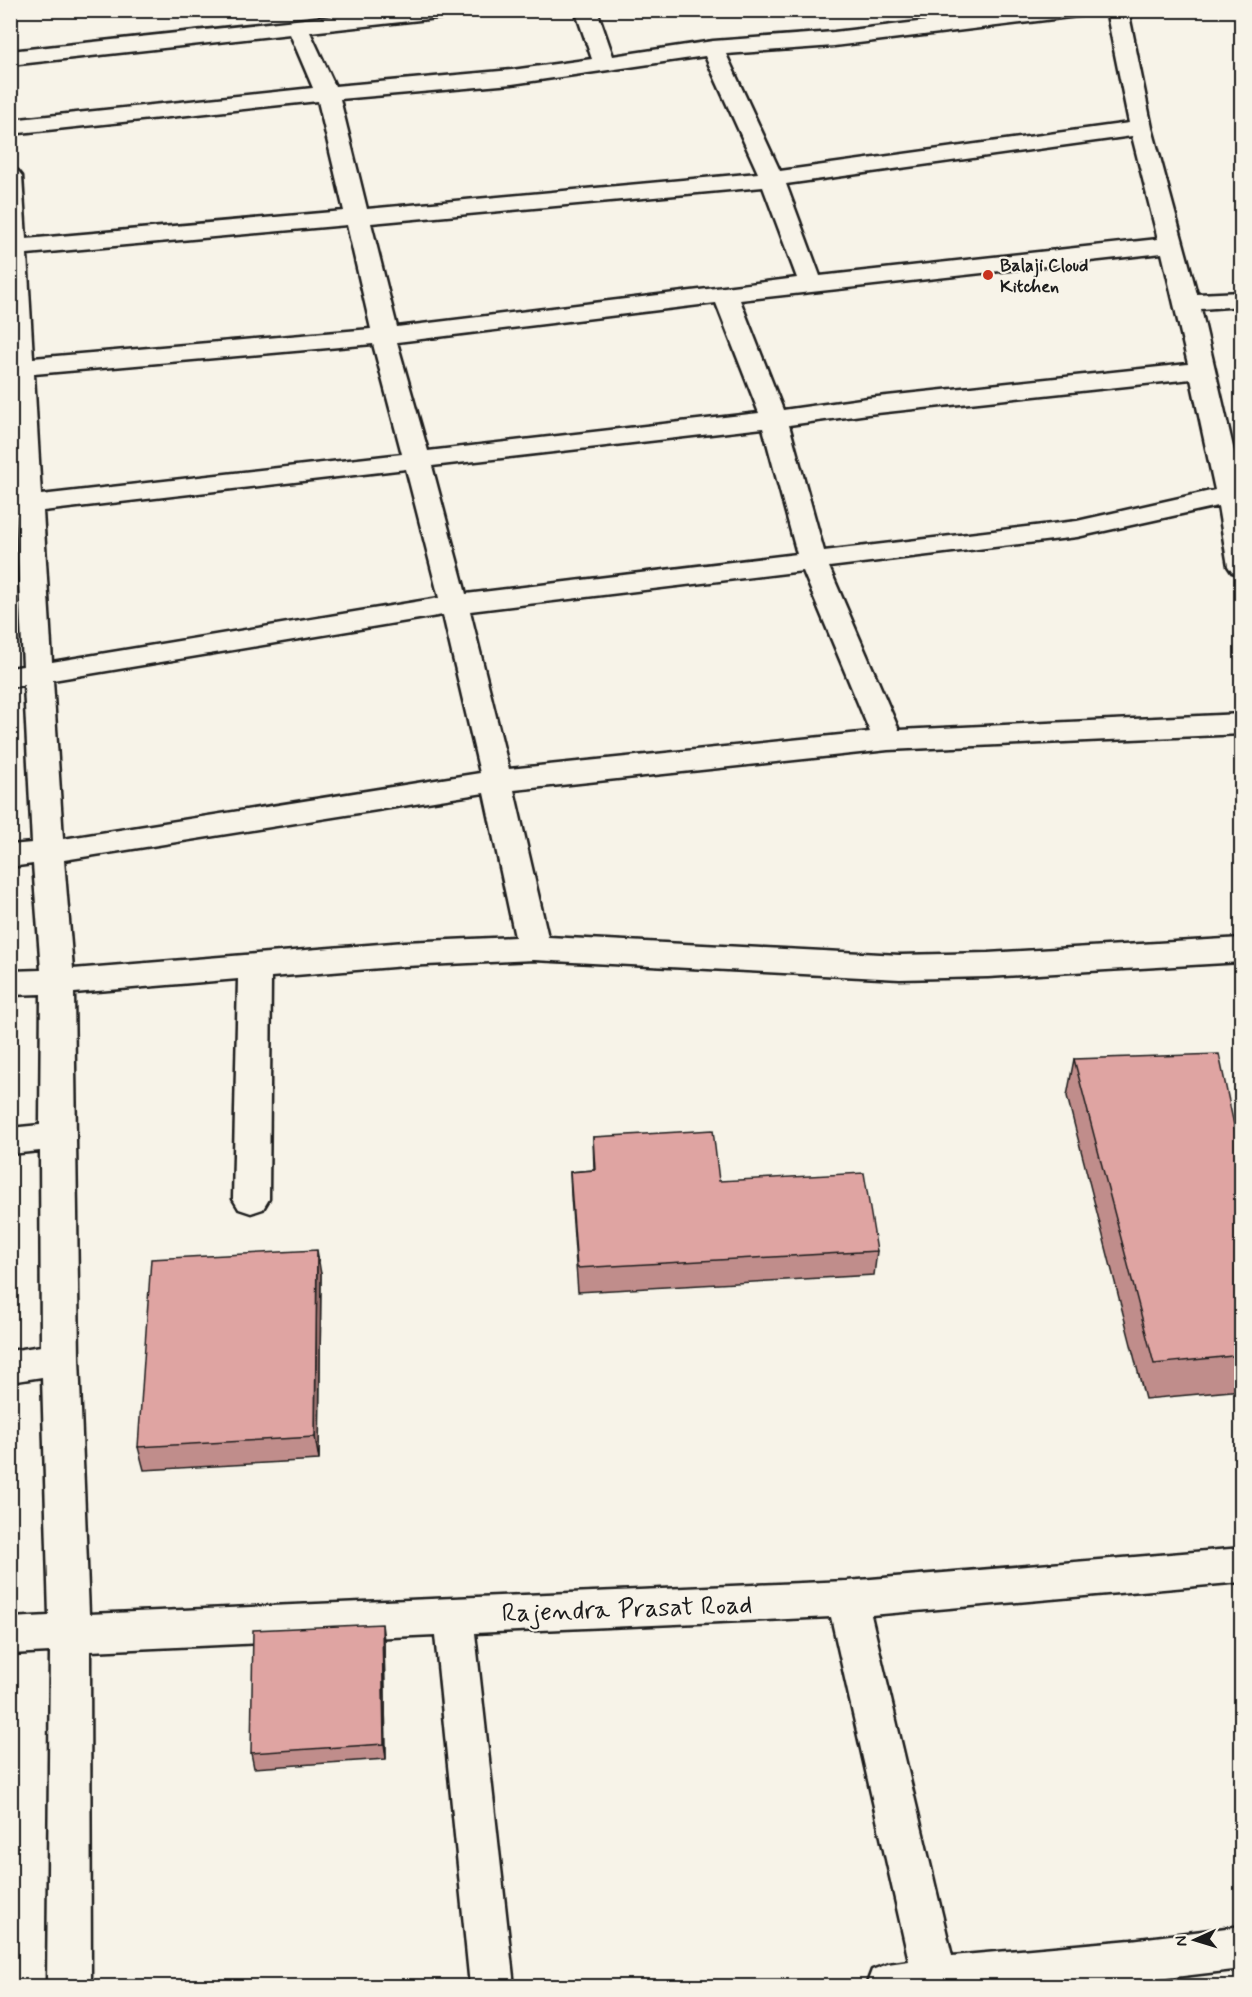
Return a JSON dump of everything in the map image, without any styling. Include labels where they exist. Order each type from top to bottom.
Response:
[{"type":"street","points":[[10,58],[297,26],[381,14],[456,10]]},
{"type":"street","points":[[586,10],[604,63]]},
{"type":"street","points":[[10,127],[327,93],[512,77],[713,48],[834,39],[1078,10]]},
{"type":"street","points":[[1117,10],[1141,128],[1173,245],[1203,370],[1230,495],[1242,566]]},
{"type":"street","points":[[297,26],[327,93],[384,327],[383,336],[418,459],[455,604],[534,948]]},
{"type":"street","points":[[713,48],[772,179],[811,284]]},
{"type":"street","points":[[12,248],[772,179],[1141,128]]},
{"type":"street","points":[[10,176],[16,368],[25,482],[20,506],[24,676],[48,852],[58,982],[57,1136],[60,1358],[70,1633],[69,1986]]},
{"type":"street","points":[[16,368],[383,336],[725,293],[1173,245]]},
{"type":"street","points":[[725,293],[774,419],[813,562],[888,740]]},
{"type":"street","points":[[1187,302],[1242,299]]},
{"type":"street","points":[[20,506],[774,419],[868,406],[1203,370]]},
{"type":"street","points":[[24,676],[455,604],[1077,529],[1230,495]]},
{"type":"street","points":[[10,856],[48,852],[497,781],[888,740],[1242,724]]},
{"type":"street","points":[[10,983],[58,982],[405,954],[534,948],[900,967],[988,965],[1242,950]]},
{"type":"street","points":[[251,1199],[255,966]]},
{"type":"street","points":[[10,1141],[57,1136]]},
{"type":"street","points":[[10,1367],[60,1358]]},
{"type":"street","name":"Rajendra Prasat Road","points":[[10,1636],[847,1599],[1242,1565]]},
{"type":"street","points":[[847,1599],[936,1983]]},
{"type":"street","points":[[453,1616],[492,1986]]},
{"type":"street","points":[[888,1986],[1131,1962],[1242,1947]]},
{"type":"building","points":[[1219,1054],[1242,1163],[1242,1355],[1154,1364],[1074,1059]]},
{"type":"building","points":[[713,1130],[719,1181],[864,1173],[877,1251],[577,1268],[570,1172],[595,1170],[593,1137]]},
{"type":"building","points":[[317,1250],[315,1437],[138,1447],[151,1259]]},
{"type":"building","points":[[382,1624],[384,1744],[251,1753],[253,1630]]},
{"type":"place","name":"Balaji Cloud Kitchen","points":[[988,275]]}]
